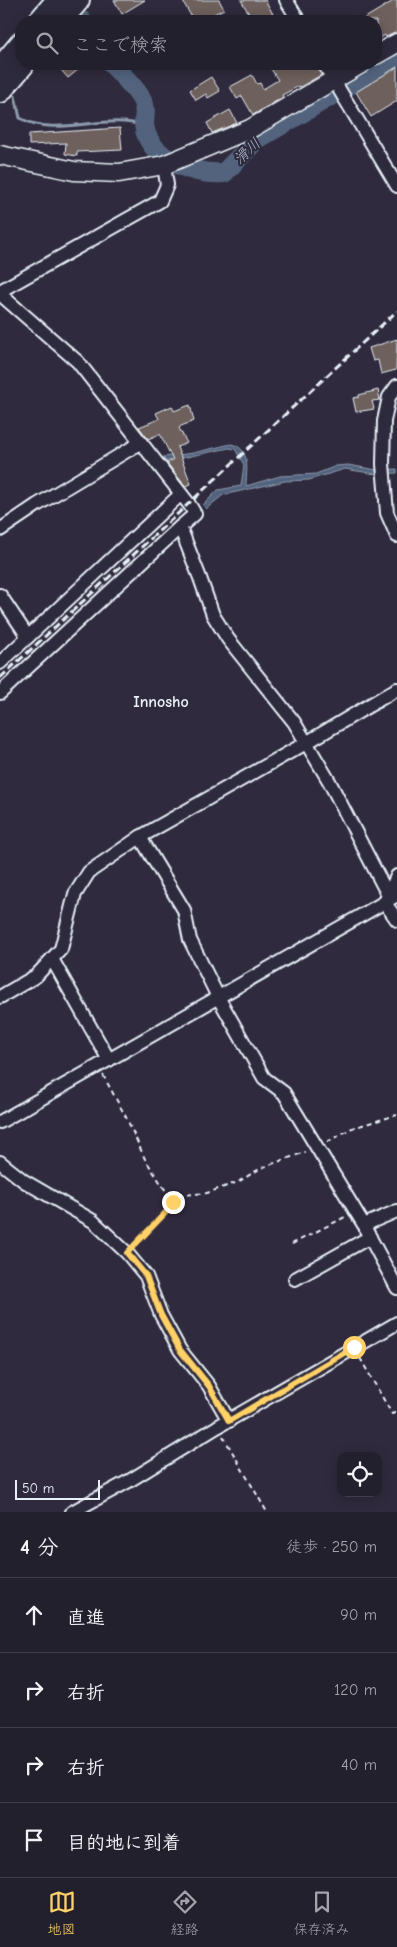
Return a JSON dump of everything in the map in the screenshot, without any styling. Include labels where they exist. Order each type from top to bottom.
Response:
[{"type":"highway","points":[[45,15],[58,0]]},
{"type":"highway","points":[[65,15],[78,0]]},
{"type":"highway","points":[[0,69],[15,51]]},
{"type":"highway","points":[[0,91],[18,70]]},
{"type":"street","points":[[286,0],[295,15]]},
{"type":"street","points":[[382,52],[397,43]]},
{"type":"street","points":[[327,70],[397,186]]},
{"type":"street","points":[[0,155],[74,171],[118,172],[164,165],[250,129],[350,70]]},
{"type":"street","points":[[0,693],[195,514],[78,362],[0,292],[160,201],[167,186],[164,165]]},
{"type":"street","points":[[397,386],[389,397],[384,421],[383,464],[387,513],[397,536]]},
{"type":"street","points":[[0,530],[37,505],[140,443]]},
{"type":"street","points":[[0,663],[181,494]]},
{"type":"street","points":[[180,527],[213,616],[228,640],[294,722],[329,781],[390,897],[397,920]]},
{"type":"street","points":[[0,595],[28,637]]},
{"type":"street","points":[[0,997],[36,976],[61,949],[75,894],[89,872],[140,837],[397,689]]},
{"type":"street","points":[[140,837],[184,910],[190,940],[218,997],[264,1078],[284,1093],[355,1210],[397,1288]]},
{"type":"street","points":[[0,1122],[104,1064],[390,897],[397,876]]},
{"type":"street","points":[[52,959],[104,1064]]},
{"type":"street","points":[[0,1162],[24,1181],[93,1221],[127,1253],[146,1276],[166,1324],[180,1350],[209,1386],[229,1421]]},
{"type":"street","points":[[295,1279],[397,1211]]},
{"type":"street","points":[[72,1512],[128,1482],[217,1427],[397,1323]]},
{"type":"path","points":[[104,1064],[145,1160],[173,1202],[169,1209],[127,1253]]},
{"type":"path","points":[[169,1196],[208,1192],[238,1182],[261,1168],[318,1148],[352,1128],[397,1115]]},
{"type":"path","points":[[292,1244],[355,1210]]},
{"type":"path","points":[[354,1347],[392,1414],[397,1412]]},
{"type":"path","points":[[217,1427],[267,1512]]},
{"type":"water","points":[[231,444],[238,446],[245,455],[247,468],[246,486],[280,476],[316,474],[336,466],[348,465],[377,470],[397,469],[397,473],[376,474],[345,469],[309,480],[285,481],[223,495],[206,509],[203,505],[218,490],[241,486],[244,465],[235,449],[229,448],[163,462],[163,457],[193,453]]},
{"type":"building","points":[[114,0],[145,0],[122,14]]},
{"type":"building","points":[[182,0],[219,0],[224,9],[212,15],[191,15]]},
{"type":"building","points":[[241,0],[265,0],[274,15],[250,15]]},
{"type":"building","points":[[397,0],[397,32],[382,37],[382,15],[370,15]]},
{"type":"building","points":[[397,67],[397,101],[371,117],[356,92]]},
{"type":"building","points":[[61,70],[78,70],[68,78]]},
{"type":"building","points":[[272,70],[319,70],[321,75],[282,95],[283,97],[253,115],[242,96],[237,99],[230,87],[252,75],[257,84],[260,83],[263,89],[278,80]]},
{"type":"building","points":[[211,77],[220,91],[208,98],[206,94],[196,100],[190,90]]},
{"type":"building","points":[[230,110],[237,123],[212,133],[207,123]]},
{"type":"building","points":[[120,128],[122,150],[77,152],[77,156],[65,154],[66,143],[29,145],[29,134]]},
{"type":"building","points":[[397,339],[396,370],[381,374],[378,360],[373,361],[369,348]]},
{"type":"building","points":[[378,390],[380,400],[372,401],[374,409],[356,412],[353,398]]},
{"type":"building","points":[[190,405],[194,421],[179,428],[187,443],[177,447],[191,484],[185,486],[167,463],[173,460],[160,434],[148,439],[139,427],[159,419],[156,413],[172,406],[174,411]]},
{"type":"waterway","name":"滑川","points":[[382,66],[397,57]]},
{"type":"waterway","name":"滑川","points":[[117,70],[132,86],[144,104],[145,130],[157,150],[177,164],[213,173],[224,173],[256,140],[375,70]]},
{"type":"waterway","points":[[15,96],[20,118],[35,124],[65,126],[129,122],[144,126]]},
{"type":"railway","points":[[0,678],[397,311]]},
{"type":"district","name":"Innosho","points":[[161,701]]},
{"type":"route","points":[[173,1202],[169,1209],[127,1253],[146,1276],[161,1315],[180,1350],[209,1386],[229,1421],[354,1347]]}]
